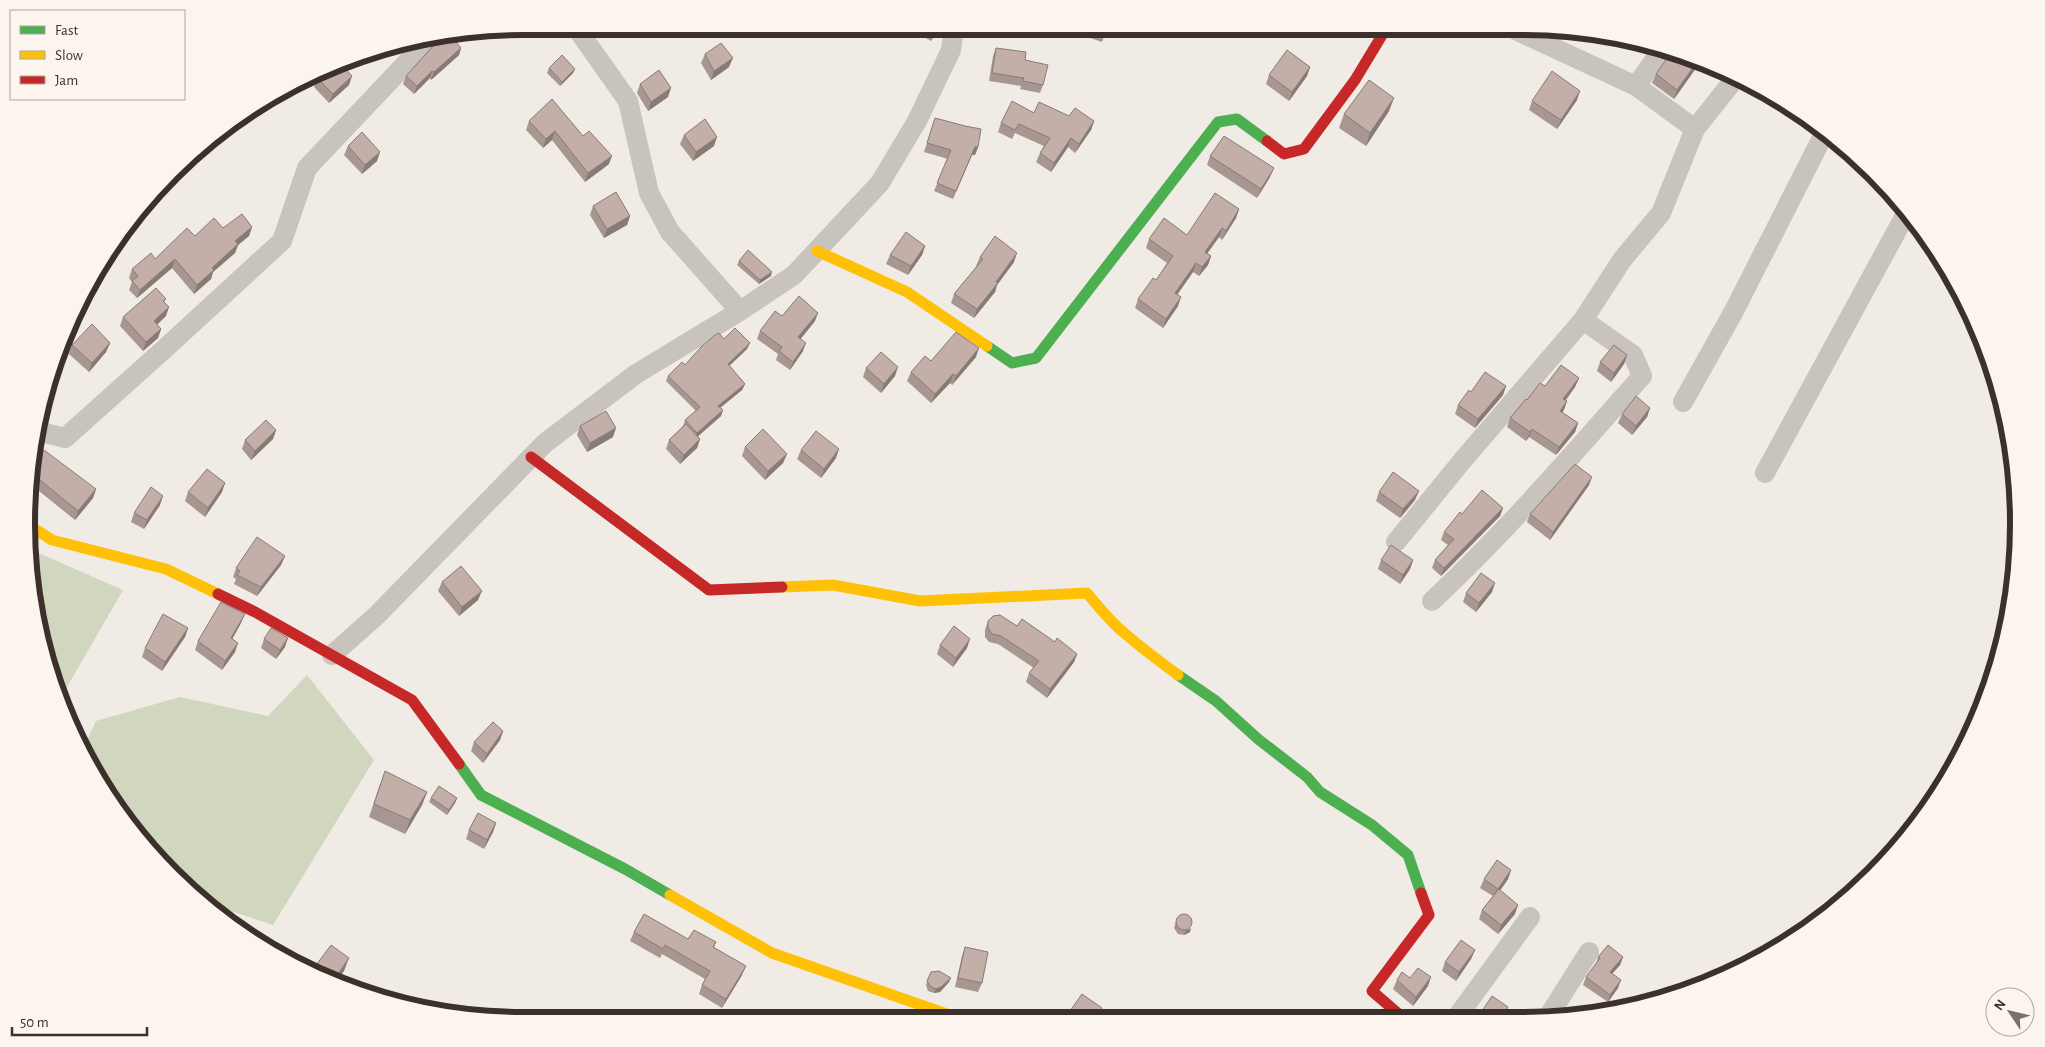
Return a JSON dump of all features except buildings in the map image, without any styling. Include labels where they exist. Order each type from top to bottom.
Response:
[{"type":"street","points":[[581,35],[628,101],[649,193],[670,232],[740,311]]},
{"type":"street","points":[[332,654],[376,615],[545,443],[636,374],[740,311],[794,275],[880,183],[916,121],[951,50],[953,35]]},
{"type":"street","points":[[817,251],[907,292],[1012,363],[1036,358],[1218,122],[1237,119],[1284,154],[1304,149],[1355,80],[1382,35]]},
{"type":"street","points":[[1539,36],[1636,86],[1695,129]]},
{"type":"street","points":[[43,432],[65,438],[282,241],[307,168],[423,45]]},
{"type":"street","points":[[1636,86],[1658,55]]},
{"type":"street","points":[[1396,542],[1462,461],[1583,320],[1622,260],[1661,213],[1695,129],[1733,83]]},
{"type":"street","points":[[1683,402],[1734,311],[1822,138]]},
{"type":"street","points":[[1765,473],[1903,219]]},
{"type":"street","points":[[1432,601],[1461,574],[1571,456],[1642,376],[1633,355],[1583,320]]},
{"type":"street","points":[[531,457],[708,590],[833,585],[920,601],[1087,592],[1121,631],[1136,642],[1144,651],[1216,701],[1258,739],[1307,777],[1320,792],[1372,826],[1408,855],[1429,915],[1372,991],[1396,1012]]},
{"type":"street","points":[[35,529],[52,540],[166,569],[255,612],[412,700],[481,795],[625,869],[772,953],[941,1012]]},
{"type":"street","points":[[1462,1012],[1530,917]]},
{"type":"street","points":[[1552,1011],[1589,952]]},
{"type":"green space","points":[[36,552],[123,590],[65,692],[44,619]]},
{"type":"green space","points":[[307,675],[374,760],[273,925],[222,908],[178,869],[156,846],[117,795],[86,742],[96,721],[180,697],[268,716]]},
{"type":"traffic: fast","points":[[987,346],[1012,363],[1036,358],[1218,122],[1237,119],[1267,141]]},
{"type":"traffic: fast","points":[[1178,675],[1216,701],[1258,739],[1307,777],[1320,792],[1372,825],[1408,855],[1421,893]]},
{"type":"traffic: fast","points":[[459,764],[481,795],[625,869],[670,895]]},
{"type":"traffic: slow","points":[[817,251],[907,292],[987,346]]},
{"type":"traffic: slow","points":[[35,529],[52,540],[166,569],[218,594]]},
{"type":"traffic: slow","points":[[782,587],[833,585],[920,601],[1087,593],[1117,627],[1178,675]]},
{"type":"traffic: slow","points":[[670,895],[772,953],[941,1012]]},
{"type":"traffic: jam","points":[[1267,141],[1284,154],[1304,149],[1355,80],[1382,35]]},
{"type":"traffic: jam","points":[[531,457],[709,590],[782,587]]},
{"type":"traffic: jam","points":[[218,594],[255,612],[412,700],[459,764]]},
{"type":"traffic: jam","points":[[1396,1012],[1372,991],[1429,915],[1421,893]]}]
